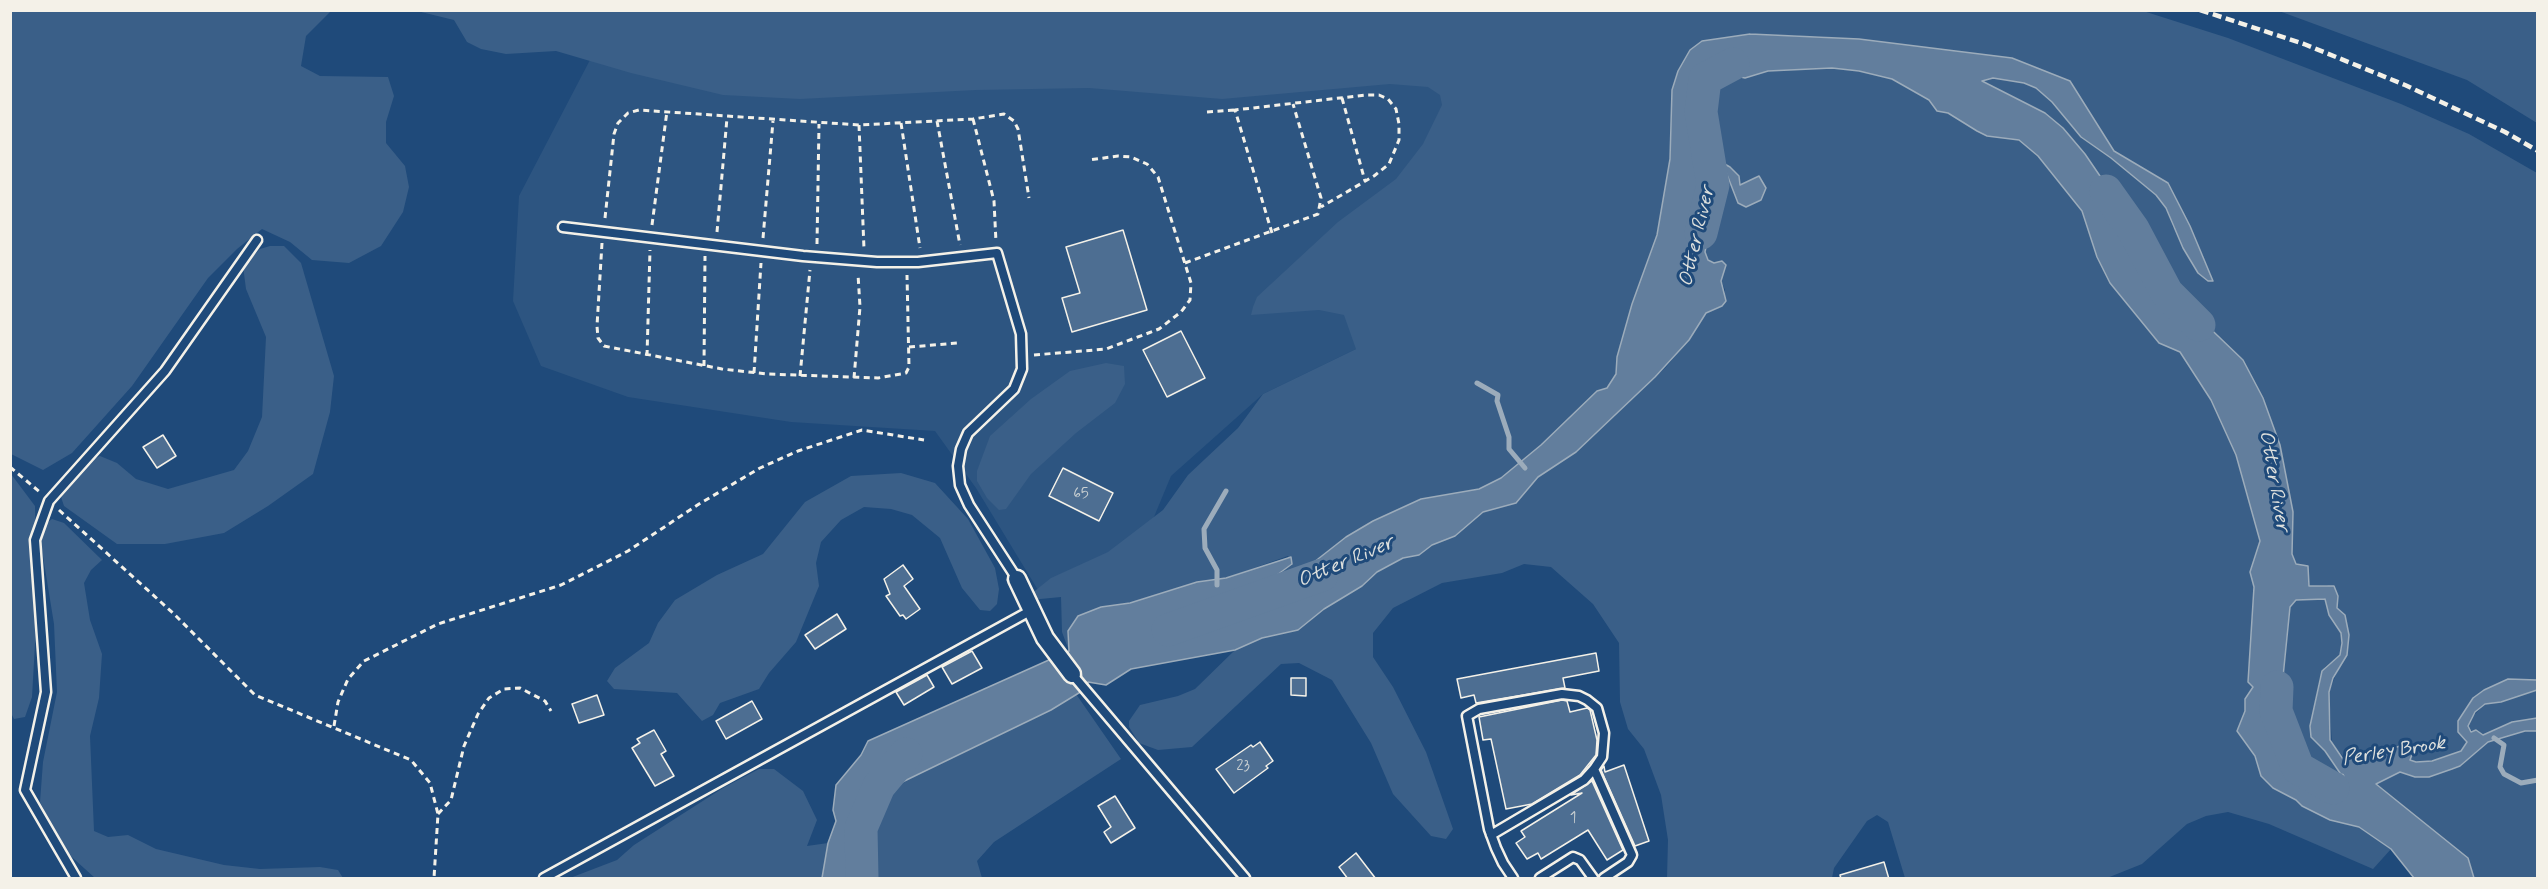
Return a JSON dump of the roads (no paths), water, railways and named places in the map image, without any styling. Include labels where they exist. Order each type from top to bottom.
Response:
[{"type":"street","points":[[1017,579],[1030,611],[1045,638],[1072,674]]},
{"type":"lane","points":[[563,227],[705,245],[861,260],[922,262],[997,253],[1021,334],[1023,369],[1014,390],[968,433],[958,466],[960,485],[969,505],[1017,579]]},
{"type":"lane","points":[[76,879],[25,790],[46,692],[35,540],[49,501],[165,371],[257,240]]},
{"type":"lane","points":[[544,879],[1030,611]]},
{"type":"lane","points":[[1072,674],[1245,879]]},
{"type":"lane","points":[[1491,835],[1584,780],[1594,769],[1605,744],[1603,725],[1597,708],[1579,696],[1562,694],[1472,712],[1467,723],[1491,835],[1513,879]]},
{"type":"lane","points":[[1594,769],[1632,855],[1628,862],[1604,879]]},
{"type":"lane","points":[[1540,879],[1574,857],[1580,860],[1593,879]]},
{"type":"water","points":[[1750,34],[1859,39],[2012,58],[2070,81],[2114,151],[2168,183],[2190,226],[2213,281],[2208,281],[2198,273],[2183,248],[2166,208],[2156,195],[2081,137],[2052,102],[2036,88],[2024,83],[1993,78],[1982,81],[2045,113],[2063,128],[2085,154],[2128,217],[2146,270],[2155,285],[2193,312],[2243,360],[2263,398],[2280,445],[2293,512],[2292,554],[2296,564],[2308,566],[2309,586],[2334,586],[2338,596],[2337,608],[2345,615],[2349,635],[2347,655],[2333,678],[2329,692],[2330,740],[2347,765],[2350,759],[2357,756],[2376,754],[2400,746],[2434,744],[2417,748],[2413,752],[2410,760],[2416,762],[2432,761],[2461,751],[2467,742],[2458,732],[2458,721],[2473,698],[2508,679],[2537,680],[2537,690],[2501,702],[2485,704],[2475,712],[2468,726],[2471,732],[2476,730],[2483,735],[2512,722],[2537,718],[2537,731],[2525,731],[2488,742],[2460,766],[2429,777],[2415,777],[2400,772],[2376,784],[2468,858],[2474,878],[2414,878],[2391,849],[2359,827],[2330,820],[2302,806],[2296,800],[2273,788],[2261,776],[2255,756],[2237,731],[2245,711],[2245,699],[2253,687],[2248,682],[2254,587],[2250,572],[2260,541],[2236,455],[2211,400],[2180,352],[2159,343],[2110,283],[2097,257],[2082,211],[2038,156],[2019,140],[1987,136],[1948,113],[1937,111],[1929,100],[1892,79],[1859,71],[1832,68],[1768,71],[1745,78],[1736,76],[1710,85],[1702,94],[1693,121],[1703,148],[1704,160],[1721,162],[1730,167],[1739,176],[1740,185],[1759,176],[1766,188],[1761,200],[1746,207],[1738,203],[1726,172],[1715,169],[1709,174],[1712,215],[1705,252],[1708,260],[1714,263],[1722,261],[1726,265],[1721,281],[1726,301],[1722,306],[1706,313],[1689,340],[1655,377],[1576,452],[1538,477],[1516,503],[1483,512],[1455,536],[1432,545],[1419,555],[1403,558],[1377,572],[1362,586],[1324,609],[1298,630],[1262,638],[1235,650],[1131,669],[1106,685],[1088,682],[1087,688],[1051,710],[892,787],[870,791],[865,798],[876,797],[868,808],[859,834],[854,878],[822,878],[828,843],[836,821],[833,810],[836,785],[861,755],[868,741],[1069,651],[1068,631],[1078,616],[1101,607],[1130,603],[1197,582],[1226,578],[1291,557],[1292,564],[1266,583],[1242,591],[1209,610],[1215,620],[1228,618],[1258,606],[1346,537],[1373,521],[1421,499],[1479,489],[1501,478],[1541,445],[1597,391],[1607,388],[1616,374],[1617,357],[1632,304],[1657,235],[1670,159],[1672,90],[1678,71],[1690,50],[1702,41]],"holes":[[[2325,599],[2329,615],[2341,633],[2340,655],[2322,671],[2310,726],[2311,737],[2325,751],[2340,773],[2337,779],[2326,780],[2293,762],[2285,743],[2281,697],[2290,607],[2296,600]]]},
{"type":"waterway","name":"Otter River","points":[[1701,233],[1713,185],[1701,112],[1705,79],[1733,64]]},
{"type":"waterway","name":"Otter River","points":[[2106,191],[2133,229],[2167,293],[2199,325]]},
{"type":"waterway","points":[[1477,383],[1498,395],[1497,401],[1509,437],[1509,449],[1525,468]]},
{"type":"waterway","points":[[1217,585],[1217,570],[1205,548],[1204,529],[1226,491]]},
{"type":"waterway","name":"Otter River","points":[[1168,630],[1322,575]]},
{"type":"waterway","name":"Otter River","points":[[2277,687],[2276,711],[2298,768],[2333,788]]},
{"type":"waterway","points":[[2494,738],[2504,745],[2500,767],[2504,774],[2521,783],[2538,780]]},
{"type":"waterway","name":"Otter River","points":[[862,878],[861,828],[879,786],[906,754]]},
{"type":"waterway","name":"Perley Brook","points":[[2322,780],[2342,776]]},
{"type":"railway","points":[[2200,10],[2304,44],[2405,85],[2505,132],[2538,151]]}]
